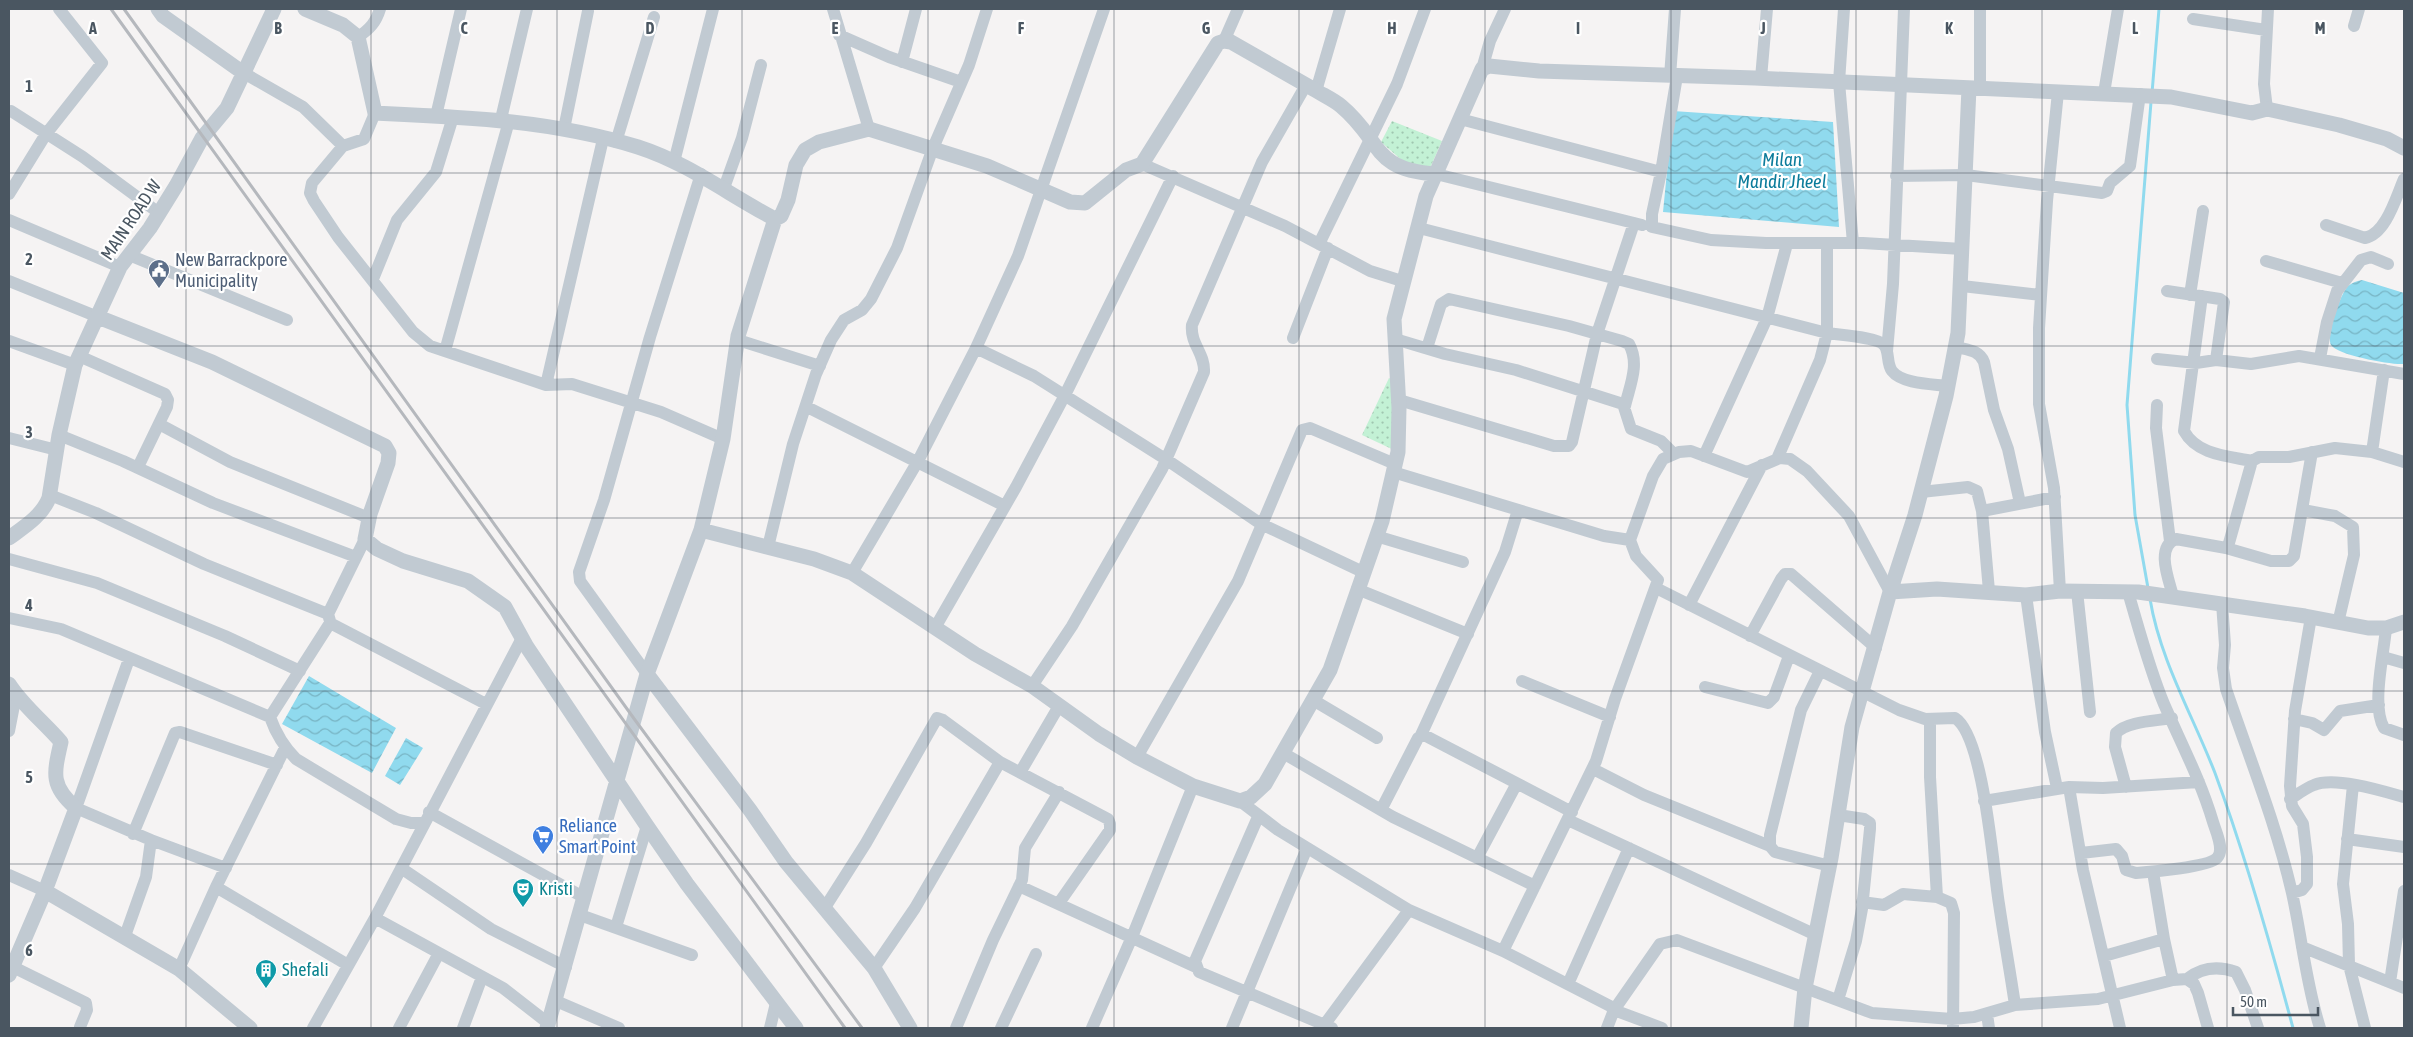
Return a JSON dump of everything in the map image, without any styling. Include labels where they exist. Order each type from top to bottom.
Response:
[{"type":"street","points":[[9,194],[46,134],[102,63],[59,9]]},
{"type":"street","points":[[158,9],[163,16],[242,72],[303,107],[343,146]]},
{"type":"street","name":"MAIN ROAD W","points":[[9,538],[29,524],[46,506],[50,495],[58,442],[77,361],[120,267],[159,213],[202,138],[226,108],[274,9]]},
{"type":"street","points":[[305,9],[325,13],[358,37],[376,113],[364,139],[343,146],[312,183],[310,193],[338,236],[413,332],[430,346],[546,385],[572,384],[661,412],[723,439]]},
{"type":"street","points":[[358,37],[368,30],[380,9]]},
{"type":"street","points":[[436,116],[461,9]]},
{"type":"street","points":[[445,351],[505,120],[527,9]]},
{"type":"street","points":[[674,162],[713,9]]},
{"type":"street","points":[[832,9],[839,35],[856,80],[869,129]]},
{"type":"street","points":[[902,62],[916,9]]},
{"type":"street","points":[[768,547],[793,444],[820,366],[831,340],[844,320],[862,310],[879,285],[898,248],[933,148],[961,82],[987,9]]},
{"type":"street","points":[[852,573],[918,462],[976,348],[1018,256],[1104,9]]},
{"type":"street","points":[[1224,41],[1238,9]]},
{"type":"street","points":[[1032,686],[1072,626],[1167,460],[1204,372],[1205,362],[1191,334],[1192,325],[1241,207],[1262,162],[1311,88],[1340,9]]},
{"type":"street","points":[[1293,338],[1323,246],[1398,84],[1425,9]]},
{"type":"street","points":[[1240,801],[1251,797],[1265,784],[1330,670],[1376,536],[1398,452],[1399,400],[1394,319],[1402,281],[1419,228],[1426,196],[1482,69],[1490,41],[1504,9]]},
{"type":"street","points":[[1652,227],[1652,214],[1661,172],[1673,76],[1675,9]]},
{"type":"street","points":[[1761,78],[1767,9]]},
{"type":"street","points":[[1844,9],[1839,82],[1853,243]]},
{"type":"street","points":[[1904,9],[1893,245],[1893,284],[1887,351],[1889,365],[1898,376],[1948,386]]},
{"type":"street","points":[[1801,1028],[1805,988],[1830,866],[1852,727],[1876,648],[1890,592],[1921,492],[1956,347],[1962,286],[1966,175],[1975,88],[1980,9]]},
{"type":"street","points":[[2104,93],[2118,9]]},
{"type":"street","points":[[2267,109],[2264,84],[2268,9]]},
{"type":"street","points":[[2354,26],[2359,9]]},
{"type":"street","points":[[564,129],[588,11]]},
{"type":"street","points":[[546,385],[610,140],[654,17]]},
{"type":"street","points":[[2193,19],[2266,30]]},
{"type":"street","points":[[839,35],[902,62],[961,82]]},
{"type":"street","points":[[375,918],[503,988],[548,1026],[647,674],[701,530],[723,439],[738,340],[775,219],[781,216],[788,200],[796,165],[805,150],[819,142],[869,129],[987,166],[1070,202],[1085,203],[1126,170],[1142,164],[1218,43],[1224,41],[1340,105],[1365,129],[1371,142],[1392,165],[1418,173],[1436,174],[1711,240],[1787,244],[1853,243],[1962,249]]},
{"type":"street","points":[[724,188],[742,138],[762,64]]},
{"type":"street","points":[[1482,69],[1489,66],[1540,71],[2140,94],[2171,97],[2252,113],[2267,109],[2339,124],[2387,139],[2404,148]]},
{"type":"street","points":[[2058,92],[2048,186],[2041,296],[2039,404],[2055,497],[2060,591]]},
{"type":"street","points":[[1896,176],[1966,175],[2102,193],[2107,191],[2110,183],[2130,166],[2140,94]]},
{"type":"street","points":[[11,111],[83,157],[159,213]]},
{"type":"street","points":[[376,113],[505,120],[564,129],[638,147],[700,174],[775,219]]},
{"type":"street","points":[[373,279],[397,220],[436,172],[453,117]]},
{"type":"street","points":[[1460,119],[1661,172]]},
{"type":"street","points":[[1142,164],[1285,226],[1370,271],[1402,281]]},
{"type":"street","points":[[700,174],[631,403],[604,500],[579,572],[580,581],[647,674],[750,810],[786,862],[874,968],[910,1028]]},
{"type":"street","points":[[936,626],[1006,506],[1065,395],[1173,176]]},
{"type":"street","points":[[2326,225],[2358,236],[2370,237],[2381,227],[2401,194],[2404,180]]},
{"type":"street","points":[[2203,211],[2191,363],[2183,424],[2186,434],[2207,452],[2252,460],[2259,457],[2289,457],[2335,448],[2372,452],[2404,462]]},
{"type":"street","points":[[9,220],[120,267]]},
{"type":"street","points":[[1399,400],[1565,447],[1572,442],[1597,334],[1634,223]]},
{"type":"street","points":[[1419,228],[1827,333],[1874,340],[1883,344],[1887,351]]},
{"type":"street","points":[[1704,456],[1767,318],[1787,244]]},
{"type":"street","points":[[1777,459],[1816,369],[1827,333],[1828,244]]},
{"type":"street","points":[[129,255],[287,320]]},
{"type":"street","points":[[2320,358],[2333,298],[2342,283],[2361,260],[2366,257],[2388,264]]},
{"type":"street","points":[[2266,262],[2342,283]]},
{"type":"street","points":[[9,281],[212,362],[385,446],[389,453],[388,464],[369,518],[365,539],[329,619],[300,671],[270,717]]},
{"type":"street","points":[[1962,286],[2041,296]]},
{"type":"street","points":[[2167,291],[2220,299],[2225,303],[2216,360]]},
{"type":"street","points":[[1427,348],[1441,304],[1449,299],[1597,334],[1630,344],[1633,350],[1635,369],[1625,406],[1628,425],[1631,429],[1661,441],[1674,454]]},
{"type":"street","points":[[1395,339],[1516,370],[1583,390],[1625,406]]},
{"type":"street","points":[[738,340],[820,366]]},
{"type":"street","points":[[9,341],[77,361],[165,394],[168,400],[167,407],[138,467]]},
{"type":"street","points":[[1956,347],[1981,355],[1984,362],[1994,410],[2008,449],[2020,504]]},
{"type":"street","points":[[976,348],[1034,376],[1065,395],[1262,524],[1363,572]]},
{"type":"street","points":[[2157,359],[2191,363],[2216,360],[2251,364],[2299,356],[2320,358],[2404,374]]},
{"type":"street","points":[[2372,452],[2384,370]]},
{"type":"street","points":[[2157,405],[2156,428],[2170,541]]},
{"type":"street","points":[[807,407],[1006,506]]},
{"type":"street","points":[[159,424],[230,462],[369,518]]},
{"type":"street","points":[[1137,757],[1238,580],[1302,430],[1306,428],[1310,428],[1394,468],[1518,510],[1604,536],[1630,540]]},
{"type":"street","points":[[9,438],[58,442],[138,467],[213,503],[356,558]]},
{"type":"street","points":[[1503,951],[1592,769],[1656,588],[1658,580],[1636,556],[1630,540],[1653,476],[1663,459],[1674,454],[1691,451],[1747,472],[1777,459],[1790,459],[1807,471],[1849,516],[1890,592]]},
{"type":"street","points":[[2168,595],[2165,559],[2166,546],[2170,541],[2176,539],[2226,548],[2271,561],[2289,560],[2294,556],[2312,452]]},
{"type":"street","points":[[2226,548],[2252,460]]},
{"type":"street","points":[[1689,605],[1762,465]]},
{"type":"street","points":[[1921,492],[1974,488],[1977,491],[1982,511],[1989,591]]},
{"type":"street","points":[[50,495],[96,513],[204,564],[329,619],[486,704]]},
{"type":"street","points":[[1982,511],[2055,497]]},
{"type":"street","points":[[1381,810],[1421,735],[1468,634],[1505,552],[1518,510]]},
{"type":"street","points":[[2303,510],[2335,516],[2353,527],[2354,555],[2338,623]]},
{"type":"street","points":[[701,530],[768,547],[852,573],[936,626],[975,654],[1032,686],[1099,734],[1137,757],[1193,786],[1240,801],[1258,817],[1409,910],[1503,951],[1614,1010],[1662,1028]]},
{"type":"street","points":[[1376,536],[1462,562]]},
{"type":"street","points":[[365,539],[377,550],[402,561],[468,581],[505,607],[522,638],[617,784],[796,1028]]},
{"type":"street","points":[[9,559],[97,583],[225,636],[300,671]]},
{"type":"street","points":[[1750,636],[1785,574],[1792,574],[1876,648]]},
{"type":"street","points":[[1656,588],[1915,718],[1955,718],[1960,722],[1974,754],[1984,801],[2015,1005]]},
{"type":"street","points":[[1890,592],[1937,588],[1989,591],[2026,596],[2060,591],[2133,592],[2222,603],[2338,623],[2386,628],[2404,622]]},
{"type":"street","points":[[1357,590],[1468,634]]},
{"type":"street","points":[[2077,591],[2090,712]]},
{"type":"street","points":[[2080,853],[2116,849],[2130,873],[2153,872],[2204,864],[2216,860],[2220,854],[2220,843],[2199,782],[2172,718],[2164,704],[2148,656],[2133,592]]},
{"type":"street","points":[[2026,596],[2046,732],[2080,853],[2120,1028]]},
{"type":"street","points":[[2222,603],[2225,639],[2223,668],[2226,689],[2269,810],[2292,893],[2320,1028]]},
{"type":"street","points":[[2292,893],[2305,887],[2307,856],[2303,824],[2290,799],[2294,719],[2311,617]]},
{"type":"street","points":[[9,618],[61,629],[270,717],[285,748],[296,759],[396,819],[411,823],[426,818],[585,898]]},
{"type":"street","points":[[2386,628],[2378,705],[2380,718],[2384,728],[2404,735]]},
{"type":"street","points":[[313,1028],[375,918],[522,638]]},
{"type":"street","points":[[1705,687],[1768,703],[1774,697],[1789,656]]},
{"type":"street","points":[[2383,657],[2404,663]]},
{"type":"street","points":[[83,1028],[87,1010],[86,1003],[10,969],[45,891],[130,659]]},
{"type":"street","points":[[1770,846],[1770,835],[1792,738],[1801,710],[1820,671]]},
{"type":"street","points":[[1522,680],[1610,717]]},
{"type":"street","points":[[12,690],[61,742],[57,761],[57,786],[61,796],[76,808],[133,834],[226,868]]},
{"type":"street","points":[[9,731],[12,690]]},
{"type":"street","points":[[1313,700],[1377,738]]},
{"type":"street","points":[[2294,719],[2312,723],[2324,730],[2340,711],[2378,705]]},
{"type":"street","points":[[1021,771],[1059,706]]},
{"type":"street","points":[[824,909],[866,842],[937,718],[944,720],[1000,762],[1021,771],[1108,819],[1110,830],[1059,903]]},
{"type":"street","points":[[2126,786],[2116,747],[2116,733],[2121,728],[2172,718]]},
{"type":"street","points":[[1930,719],[1930,777],[1937,897]]},
{"type":"street","points":[[133,834],[175,733],[180,732],[277,765]]},
{"type":"street","points":[[1421,735],[1516,785],[1628,848],[1816,935]]},
{"type":"street","points":[[179,969],[216,887],[285,748]]},
{"type":"street","points":[[1283,753],[1381,810],[1536,886]]},
{"type":"street","points":[[874,968],[915,908],[1000,762]]},
{"type":"street","points":[[1592,769],[1644,795],[1770,846],[1775,852],[1830,866]]},
{"type":"street","points":[[1984,801],[2063,788],[2199,782]]},
{"type":"street","points":[[2290,799],[2316,784],[2353,785],[2404,797]]},
{"type":"street","points":[[1477,858],[1516,785]]},
{"type":"street","points":[[2353,785],[2343,884],[2348,924],[2349,965],[2365,1028]]},
{"type":"street","points":[[1092,1028],[1132,937],[1193,786]]},
{"type":"street","points":[[956,1028],[992,940],[1019,886],[1024,869],[1026,848],[1059,792]]},
{"type":"street","points":[[1838,815],[1864,819],[1870,823],[1856,942],[1838,1000]]},
{"type":"street","points":[[1196,968],[1195,962],[1258,817]]},
{"type":"street","points":[[616,927],[647,826]]},
{"type":"street","points":[[2347,839],[2404,847]]},
{"type":"street","points":[[125,936],[146,877],[151,840]]},
{"type":"street","points":[[1232,1028],[1307,848]]},
{"type":"street","points":[[1568,984],[1628,848]]},
{"type":"street","points":[[401,868],[492,929],[566,967]]},
{"type":"street","points":[[2153,872],[2173,980]]},
{"type":"street","points":[[9,876],[45,891],[179,969],[250,1028]]},
{"type":"street","points":[[1019,886],[1132,937],[1196,968],[1199,972],[1326,1027],[1409,910]]},
{"type":"street","points":[[216,887],[348,965]]},
{"type":"street","points":[[2390,982],[2404,891]]},
{"type":"street","points":[[1862,902],[1884,905],[1903,894],[1937,897],[1946,900],[1953,907],[1953,1024]]},
{"type":"street","points":[[580,915],[692,956]]},
{"type":"street","points":[[2104,956],[2164,939]]},
{"type":"street","points":[[1607,1028],[1614,1010],[1660,944],[1668,940],[1677,940],[1872,1013],[1953,1024],[2015,1005],[2113,996],[2173,980],[2188,979],[2200,971],[2223,968],[2236,972],[2246,990],[2258,1028]]},
{"type":"street","points":[[2302,947],[2404,988]]},
{"type":"street","points":[[399,1028],[439,953]]},
{"type":"street","points":[[1001,1028],[1036,954]]},
{"type":"street","points":[[463,1028],[482,977]]},
{"type":"street","points":[[2188,979],[2194,984],[2198,993],[2208,1028]]},
{"type":"street","points":[[556,1001],[619,1028]]},
{"type":"street","points":[[770,1028],[776,1003]]},
{"type":"street","points":[[1987,1014],[1989,1028]]},
{"type":"green space","points":[[1392,121],[1442,141],[1430,168],[1405,163],[1381,142]]},
{"type":"green space","points":[[1389,378],[1394,381],[1396,451],[1362,435]]},
{"type":"water","name":"Milan Mandir Jheel","points":[[1673,111],[1833,122],[1839,227],[1663,212]]},
{"type":"water","points":[[2362,280],[2404,293],[2403,364],[2353,356],[2335,349],[2331,345],[2330,333],[2341,297],[2348,286]]},
{"type":"water","points":[[309,676],[396,728],[372,773],[282,724]]},
{"type":"water","points":[[406,738],[423,748],[400,785],[385,776]]},
{"type":"waterway","points":[[2152,93],[2159,9]]},
{"type":"waterway","points":[[2148,588],[2135,515],[2127,405],[2151,102]]},
{"type":"waterway","points":[[2150,599],[2161,644],[2169,666],[2215,773],[2237,836],[2293,1028]]},
{"type":"railway","points":[[111,9],[845,1028]]},
{"type":"railway","points":[[124,9],[635,720],[862,1028]]},
{"type":"place","name":"New Barrackpore Municipality","points":[[159,289]]},
{"type":"place","name":"Reliance Smart Point","points":[[543,855]]},
{"type":"place","name":"Kristi","points":[[523,908]]},
{"type":"place","name":"Shefali","points":[[266,989]]}]
